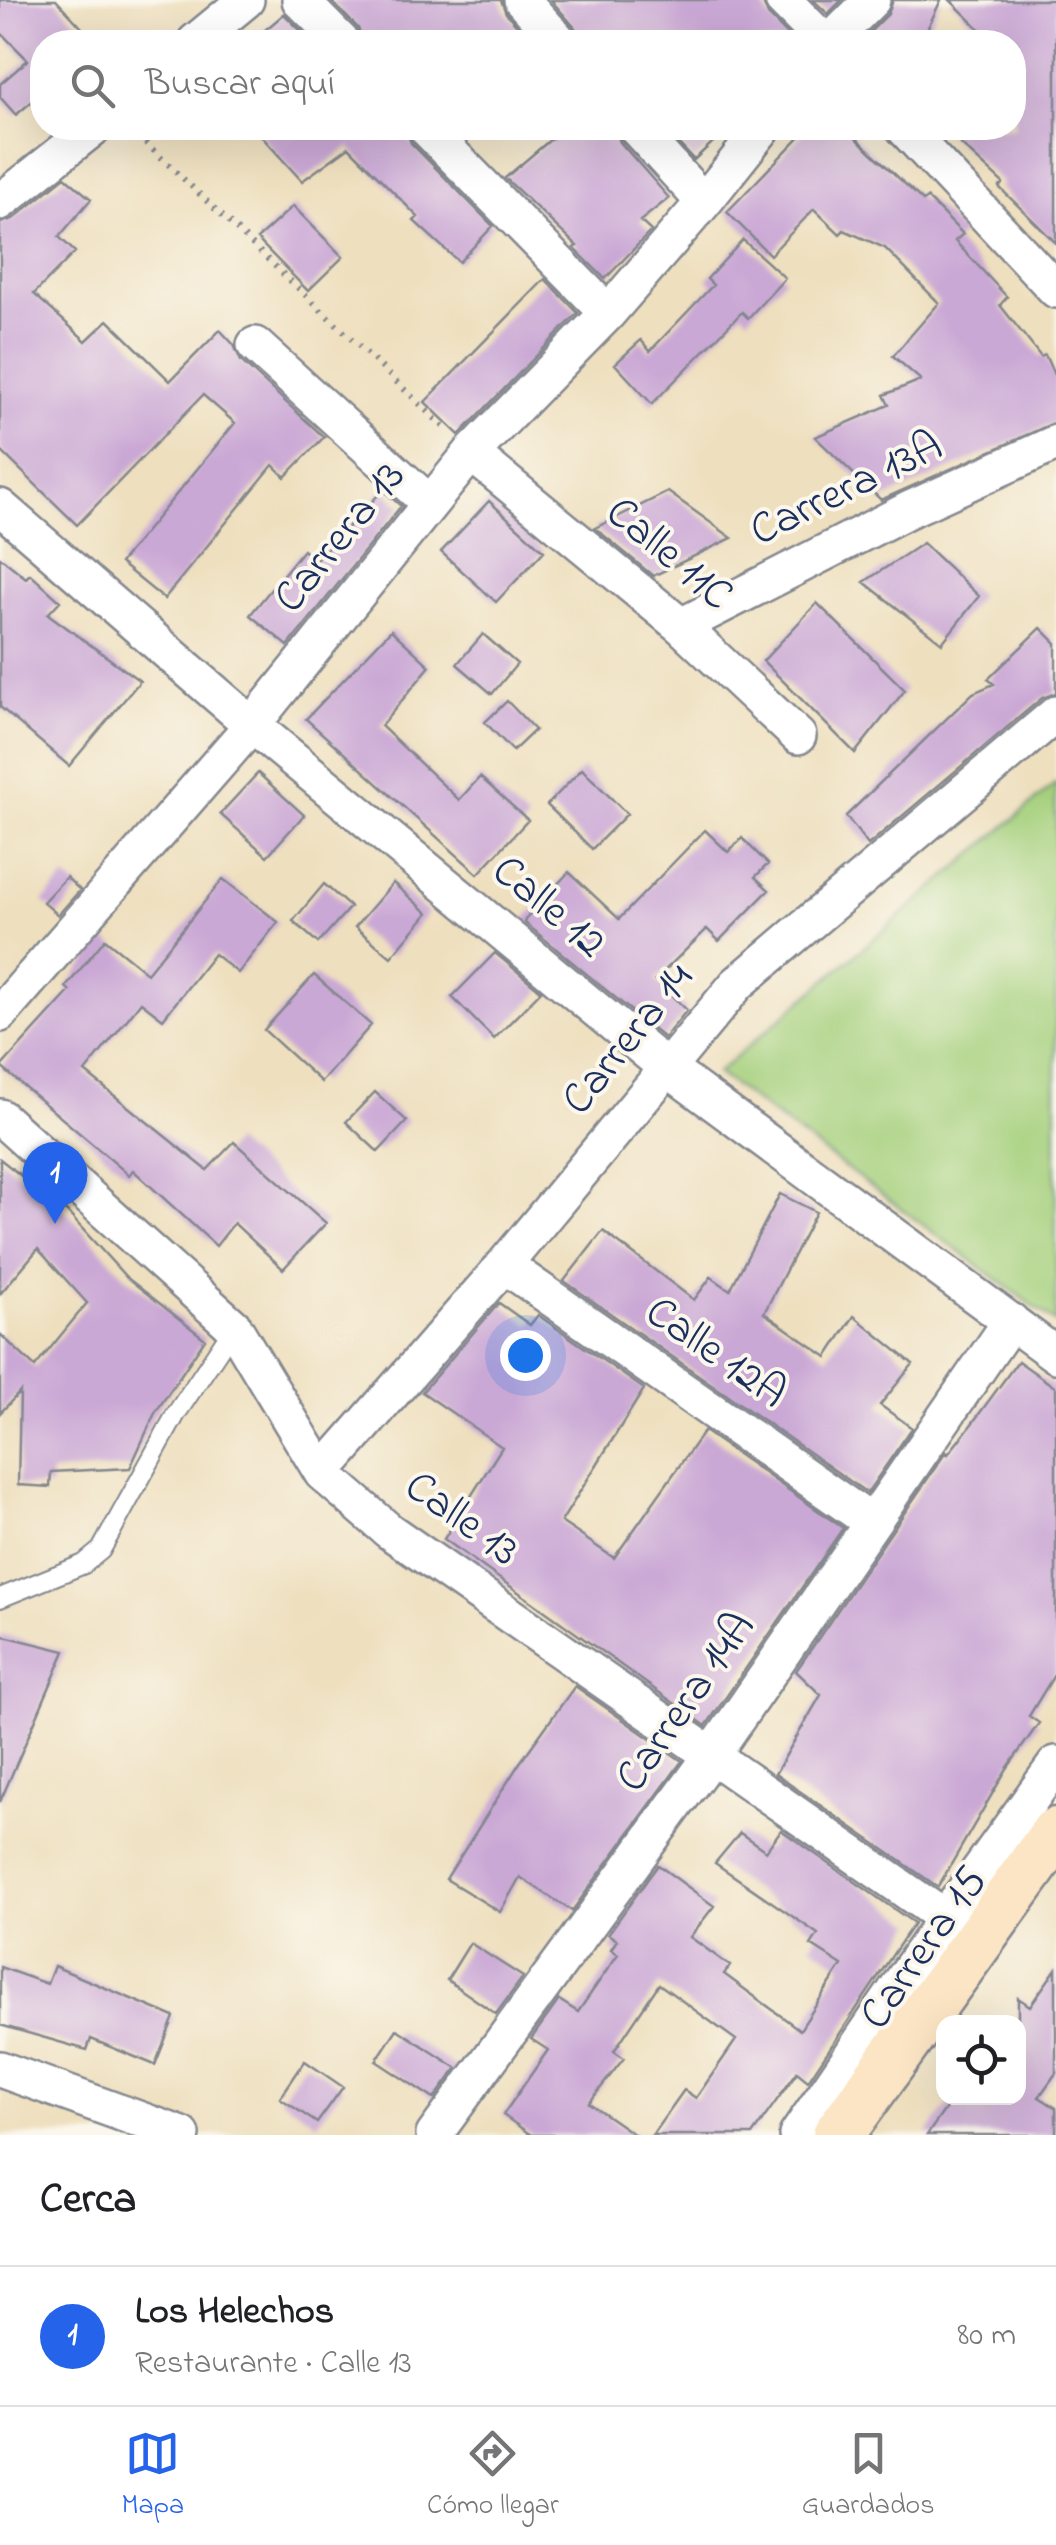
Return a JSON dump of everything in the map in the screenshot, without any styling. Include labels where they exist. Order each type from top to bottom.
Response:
[{"type":"street","points":[[210,30],[246,0]]},
{"type":"street","points":[[300,0],[330,30]]},
{"type":"street","points":[[522,0],[549,30]]},
{"type":"street","points":[[782,0],[814,30]]},
{"type":"street","points":[[840,30],[872,0]]},
{"type":"street","points":[[0,202],[78,140]]},
{"type":"street","points":[[438,140],[608,313]]},
{"type":"street","points":[[647,140],[704,202]]},
{"type":"street","name":"Carrera 13","points":[[0,1014],[252,724],[471,453],[608,313],[753,140]]},
{"type":"street","points":[[915,140],[1056,290]]},
{"type":"street","points":[[255,345],[429,502]]},
{"type":"street","name":"Carrera 13A","points":[[682,626],[908,510],[1056,443]]},
{"type":"street","name":"Calle 11C","points":[[471,453],[682,626],[798,736]]},
{"type":"street","name":"Calle 12","points":[[0,508],[252,724],[668,1069],[1056,1354]]},
{"type":"street","name":"Carrera 14","points":[[322,1473],[504,1264],[737,984],[1056,714]]},
{"type":"street","name":"Calle 13","points":[[0,1117],[234,1327],[322,1473],[389,1530],[945,1918]]},
{"type":"street","name":"Calle 12A","points":[[504,1264],[871,1522]]},
{"type":"street","name":"Carrera 14A","points":[[434,2135],[712,1754],[1011,1321]]},
{"type":"street","name":"Carrera 15","points":[[797,2135],[1056,1764]]},
{"type":"street","name":"Carrera 15","points":[[838,2135],[1056,1833]]},
{"type":"street","points":[[0,2070],[177,2134]]},
{"type":"lane","points":[[0,1598],[84,1564],[101,1550],[176,1414],[234,1327]]},
{"type":"path","points":[[142,140],[471,453]]},
{"type":"green space","points":[[1056,783],[1056,1323],[717,1073]]},
{"type":"building","points":[[0,0],[56,0],[84,30],[30,30],[30,103],[16,115],[0,97],[0,84],[28,60],[0,32]]},
{"type":"building","points":[[330,0],[501,0],[506,13],[521,30],[359,30]]},
{"type":"building","points":[[551,0],[762,0],[768,15],[783,30],[576,30]]},
{"type":"building","points":[[813,0],[842,0],[828,14]]},
{"type":"building","points":[[893,0],[941,0],[927,30],[872,30],[888,14]]},
{"type":"building","points":[[950,0],[1056,0],[1056,243],[999,187],[1003,183],[956,140],[1026,140],[1026,30],[981,30]]},
{"type":"building","points":[[284,14],[300,30],[265,30]]},
{"type":"building","points":[[265,140],[410,140],[493,226],[459,262],[414,221],[418,217],[349,147],[302,181]]},
{"type":"building","points":[[550,140],[619,140],[669,198],[640,221],[651,231],[605,279],[574,248],[577,246],[505,178]]},
{"type":"building","points":[[675,140],[715,140],[694,160]]},
{"type":"building","points":[[796,140],[859,140],[963,234],[955,241],[1007,297],[1000,305],[1041,357],[1045,355],[1056,379],[1056,422],[881,500],[815,437],[889,405],[884,395],[921,380],[893,356],[939,303],[885,248],[844,230],[840,234],[814,209],[770,255],[727,212]]},
{"type":"building","points":[[65,177],[91,199],[59,237],[75,252],[34,294],[86,341],[108,320],[170,381],[220,330],[234,345],[241,361],[324,437],[285,477],[273,465],[164,599],[120,563],[235,423],[203,395],[77,525],[0,450],[0,223],[13,219]]},
{"type":"building","points":[[293,206],[343,257],[308,291],[257,239]]},
{"type":"building","points":[[743,240],[785,278],[748,318],[742,312],[652,404],[615,364],[641,340],[650,351],[713,285],[707,279]]},
{"type":"building","points":[[545,279],[578,313],[459,435],[425,402]]},
{"type":"building","points":[[383,490],[401,506],[288,646],[250,615],[303,550],[315,561]]},
{"type":"building","points":[[668,492],[732,538],[653,576],[595,528]]},
{"type":"building","points":[[489,501],[544,551],[496,602],[441,552]]},
{"type":"building","points":[[923,543],[979,596],[942,643],[864,582]]},
{"type":"building","points":[[0,557],[26,578],[30,574],[60,601],[48,614],[140,681],[69,766],[0,707]]},
{"type":"building","points":[[817,603],[905,690],[855,753],[763,661]]},
{"type":"building","points":[[1041,628],[1056,643],[1056,693],[1042,698],[868,845],[846,816],[973,693],[994,684],[988,679]]},
{"type":"building","points":[[391,630],[430,666],[381,726],[459,800],[480,777],[528,820],[478,874],[306,719]]},
{"type":"building","points":[[483,634],[517,664],[492,694],[457,664]]},
{"type":"building","points":[[507,701],[535,730],[513,751],[485,722]]},
{"type":"building","points":[[582,769],[627,814],[592,849],[547,805]]},
{"type":"building","points":[[258,773],[304,815],[267,856],[220,814]]},
{"type":"building","points":[[705,830],[728,852],[742,838],[768,864],[755,877],[769,890],[719,941],[707,929],[655,980],[687,1010],[664,1038],[525,923],[525,919],[569,872],[619,919]]},
{"type":"building","points":[[66,877],[80,890],[58,915],[43,902]]},
{"type":"building","points":[[223,879],[278,922],[238,973],[214,954],[163,1019],[141,1002],[85,1072],[207,1170],[234,1142],[326,1223],[283,1269],[234,1223],[216,1246],[133,1170],[129,1175],[1,1067],[70,991],[66,987],[105,939],[147,973]]},
{"type":"building","points":[[393,883],[428,913],[391,957],[355,927]]},
{"type":"building","points":[[324,884],[350,907],[318,943],[293,921]]},
{"type":"building","points":[[495,953],[541,991],[494,1039],[452,997]]},
{"type":"building","points":[[314,975],[371,1025],[321,1082],[264,1030]]},
{"type":"building","points":[[375,1092],[407,1121],[378,1152],[346,1122]]},
{"type":"building","points":[[0,1159],[67,1212],[126,1277],[205,1339],[155,1413],[130,1468],[51,1472],[50,1487],[18,1485],[20,1392],[0,1413],[0,1334],[35,1367],[87,1303],[38,1249],[0,1294]]},
{"type":"building","points":[[780,1194],[816,1212],[764,1313],[827,1357],[854,1316],[913,1364],[880,1405],[912,1428],[867,1493],[564,1281],[603,1231],[694,1300],[711,1277],[730,1290]]},
{"type":"building","points":[[499,1303],[530,1325],[538,1315],[644,1389],[561,1522],[614,1558],[704,1431],[843,1528],[706,1726],[444,1539],[502,1447],[422,1392]]},
{"type":"building","points":[[1018,1361],[1056,1388],[1056,1672],[1029,1716],[1039,1723],[1006,1770],[938,1887],[775,1774],[821,1695],[796,1671],[946,1452]]},
{"type":"building","points":[[0,1635],[65,1651],[0,1802]]},
{"type":"building","points":[[575,1686],[682,1761],[572,1911],[520,1877],[500,1912],[446,1879],[519,1764]]},
{"type":"building","points":[[781,1830],[914,1923],[808,2081],[797,2072],[752,2135],[652,2135],[684,2090],[696,2098],[736,2040],[659,1984],[614,2051],[624,2058],[589,2103],[635,2135],[531,2135],[503,2115],[548,2050],[531,2039],[559,2000],[578,2012],[618,1954],[611,1949],[617,1940],[608,1934],[658,1865],[714,1906],[690,1937],[730,1966],[724,1974],[800,2030],[842,1965],[811,1945],[818,1934],[715,1863],[740,1833],[766,1851]]},
{"type":"building","points":[[470,1943],[523,1977],[496,2014],[447,1980]]},
{"type":"building","points":[[54,1966],[174,2017],[155,2065],[91,2039],[87,2050],[0,2025],[0,1967],[47,1984]]},
{"type":"building","points":[[1056,1969],[1056,2073],[1039,2097],[1056,2108],[1056,2135],[927,2135],[948,2105],[1026,2105],[1026,2015],[1018,2015],[1018,1998],[1030,2006]]},
{"type":"building","points":[[397,2029],[457,2068],[434,2099],[376,2061]]},
{"type":"building","points":[[305,2061],[343,2087],[317,2123],[280,2098]]},
{"type":"place","name":"Los Helechos","points":[[55,1224]]}]
